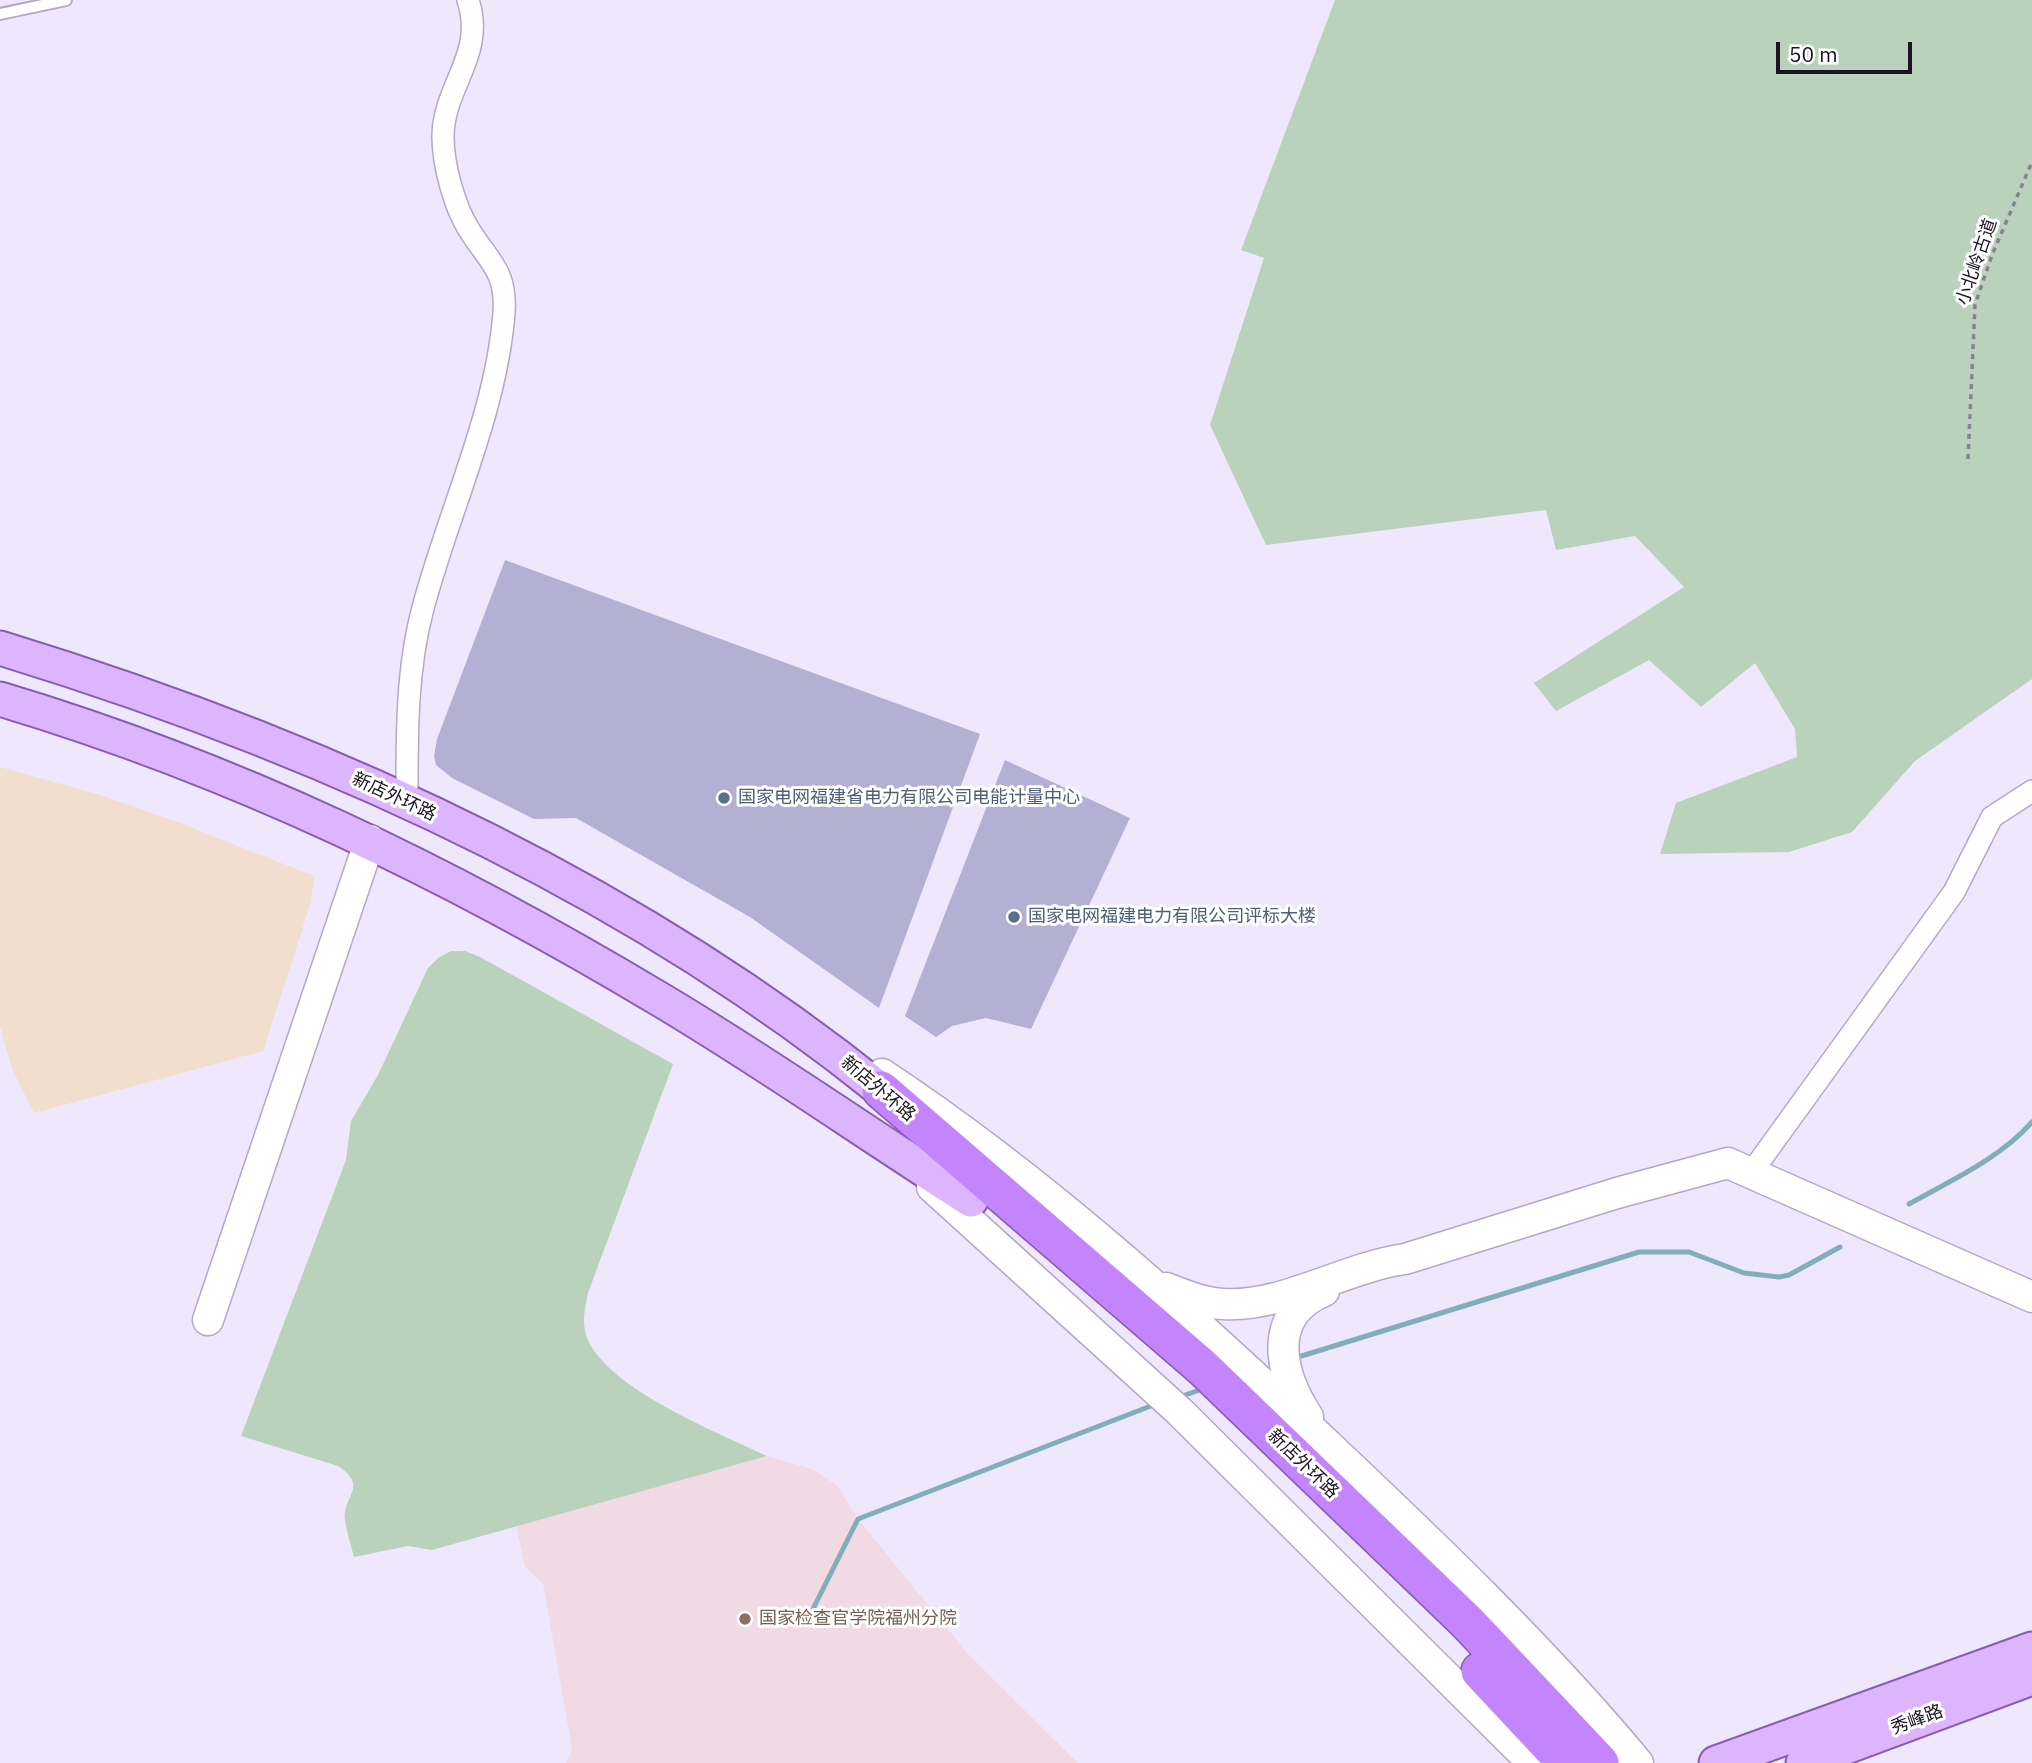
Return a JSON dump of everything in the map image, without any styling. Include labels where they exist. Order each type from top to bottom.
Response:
[{"type":"highway","name":"新店外环路","points":[[881,1090],[1202,1367],[1468,1622],[1600,1763]]},
{"type":"highway","name":"新店外环路","points":[[971,1200],[1055,1268],[1204,1401],[1450,1639],[1566,1763]]},
{"type":"main road","name":"新店外环路","points":[[0,648],[177,707],[288,750],[407,802],[603,904],[736,983],[806,1029],[881,1090]]},
{"type":"main road","name":"新店外环路","points":[[0,699],[154,750],[370,840],[663,1001],[971,1200]]},
{"type":"main road","points":[[208,1320],[370,840]]},
{"type":"main road","points":[[806,1029],[873,1067],[933,1108],[1150,1281],[1234,1358],[1277,1367],[1322,1439],[1543,1654],[1638,1763]]},
{"type":"main road","points":[[895,1153],[1179,1411],[1533,1763]]},
{"type":"main road","points":[[1150,1281],[1207,1302],[1233,1305],[1263,1300],[1382,1262],[1405,1259],[1617,1193],[1728,1163],[2032,1297]]},
{"type":"main road","points":[[1277,1367],[1293,1313],[1310,1298],[1385,1271],[1405,1259]]},
{"type":"main road","points":[[1716,1763],[2032,1649]]},
{"type":"main road","name":"秀峰路","points":[[1803,1763],[2032,1678]]},
{"type":"street","points":[[407,802],[407,736],[417,632],[491,387],[504,311],[501,274],[461,212],[444,152],[443,136],[448,107],[473,43],[474,25],[468,0]]},
{"type":"street","points":[[1751,1173],[1954,892],[1992,817],[2032,791]]},
{"type":"lane","points":[[0,14],[66,0]]},
{"type":"path","name":"小北岭古道","points":[[1968,459],[1975,305],[1992,255],[2032,162]]},
{"type":"shaded area","points":[[0,767],[97,794],[175,821],[314,876],[311,902],[263,1051],[34,1113],[12,1069],[0,1026]]},
{"type":"shaded area","name":"国家检查官学院福州分院","points":[[767,1456],[812,1469],[838,1486],[858,1519],[969,1655],[1078,1763],[566,1763],[572,1749],[543,1584],[525,1567],[516,1525]]},
{"type":"green space","points":[[1335,0],[2032,0],[2032,679],[1915,761],[1852,832],[1789,852],[1660,854],[1676,803],[1797,757],[1795,729],[1755,663],[1701,707],[1649,660],[1556,711],[1534,683],[1684,587],[1635,536],[1556,550],[1546,510],[1266,545],[1210,425],[1264,258],[1241,250]]},
{"type":"green space","points":[[451,951],[465,951],[480,957],[673,1064],[588,1293],[584,1319],[586,1335],[597,1354],[615,1373],[639,1391],[693,1422],[767,1456],[432,1550],[408,1546],[354,1557],[345,1519],[353,1486],[347,1473],[338,1466],[241,1436],[346,1160],[351,1121],[378,1075],[428,968]]},
{"type":"building","name":"国家电网福建省电力有限公司电能计量中心","points":[[505,560],[980,734],[879,1008],[750,917],[576,818],[534,819],[452,778],[436,765],[434,756],[437,739]]},
{"type":"building","name":"国家电网福建电力有限公司评标大楼","points":[[1005,760],[1130,818],[1031,1029],[986,1018],[952,1026],[936,1037],[905,1016]]},
{"type":"waterway","points":[[1909,1204],[1990,1158],[2032,1122]]},
{"type":"waterway","points":[[1295,1358],[1639,1252],[1689,1252],[1744,1273],[1779,1277],[1789,1275],[1840,1247]]},
{"type":"waterway","points":[[1179,1397],[1206,1388]]},
{"type":"waterway","points":[[810,1615],[858,1519],[1156,1404]]},
{"type":"place","name":"国家电网福建省电力有限公司电能计量中心","points":[[724,798]]},
{"type":"place","name":"国家电网福建电力有限公司评标大楼","points":[[1014,917]]},
{"type":"place","name":"国家检查官学院福州分院","points":[[745,1619]]}]
